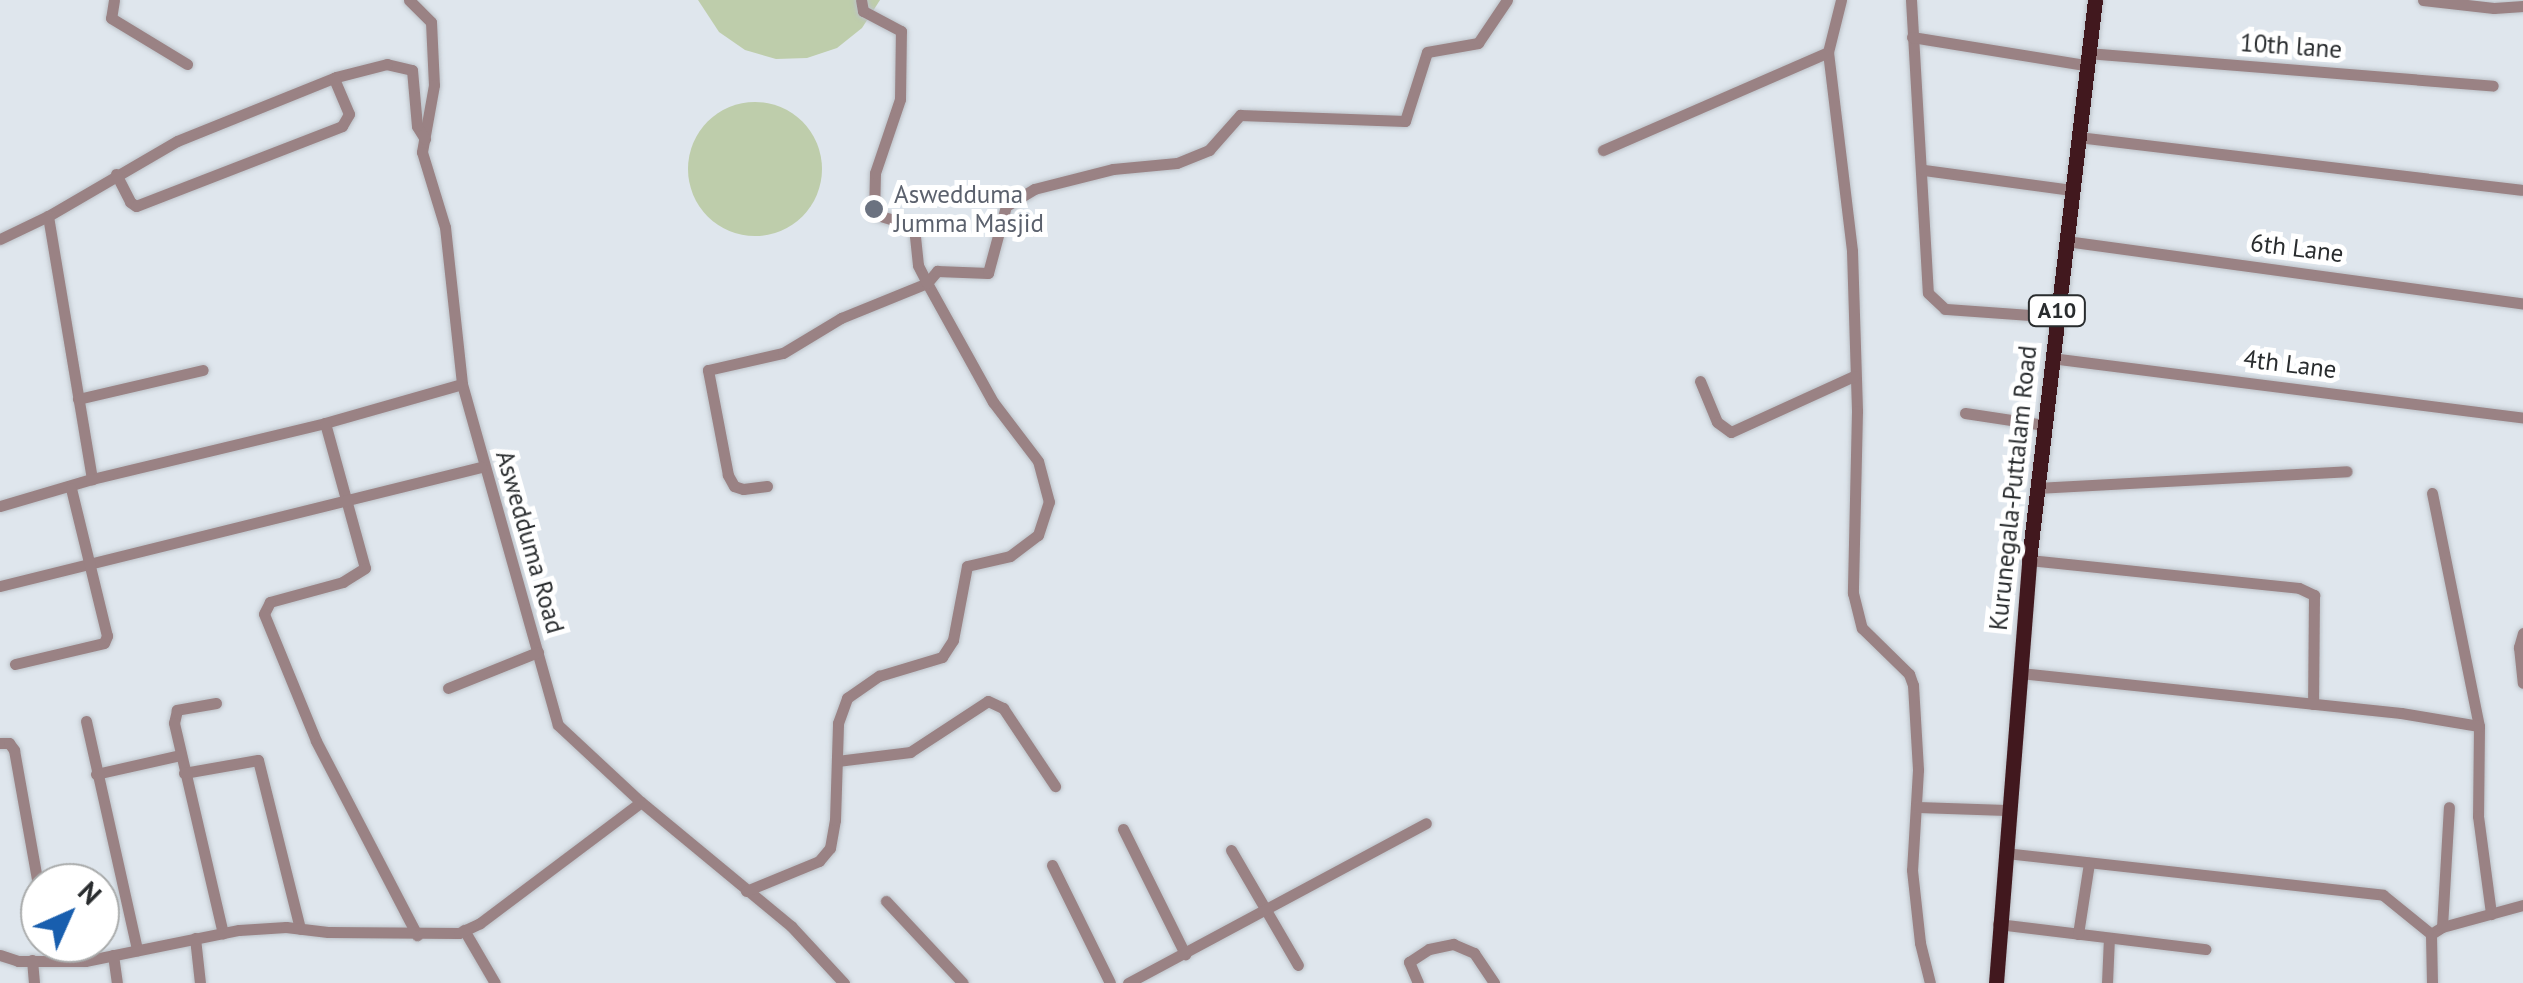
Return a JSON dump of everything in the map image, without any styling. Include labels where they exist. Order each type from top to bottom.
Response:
[{"type":"highway","name":"Kurunegala-Puttalam Road","points":[[1996,983],[2029,560],[2095,0]]},
{"type":"street","points":[[114,0],[111,18],[187,64]]},
{"type":"street","name":"Aswedduma Road","points":[[409,0],[431,22],[434,85],[422,152],[445,227],[462,384],[558,726],[641,802],[791,926],[844,983]]},
{"type":"street","points":[[746,891],[819,860],[830,848],[838,722],[847,698],[879,676],[942,657],[953,640],[967,566],[1010,556],[1038,535],[1049,502],[1038,461],[993,402],[918,265],[914,226],[874,214],[876,173],[900,99],[901,31],[863,11],[860,0]]},
{"type":"street","points":[[767,486],[743,489],[734,486],[728,475],[708,370],[782,353],[841,318],[927,283],[936,270],[988,273],[1006,206],[1034,188],[1114,170],[1178,163],[1209,150],[1240,115],[1405,121],[1427,52],[1478,43],[1507,0]]},
{"type":"street","points":[[1841,0],[1828,52],[1848,201],[1854,376],[1854,593],[1862,628],[1909,674],[1912,685],[1916,806],[1912,870],[1920,943],[1930,983]]},
{"type":"street","points":[[1911,0],[1924,170],[1928,293],[1945,309],[2056,317]]},
{"type":"street","points":[[2422,0],[2512,4]]},
{"type":"street","name":"10th lane","points":[[1912,38],[2086,59],[2492,86]]},
{"type":"street","points":[[1603,150],[1828,52]]},
{"type":"street","points":[[0,239],[48,216],[177,141],[334,78],[387,64],[412,70],[418,126],[424,139]]},
{"type":"street","points":[[116,174],[136,206],[342,126],[349,114],[334,78]]},
{"type":"street","points":[[2078,137],[2521,190]]},
{"type":"street","points":[[1924,170],[2072,190]]},
{"type":"street","points":[[48,216],[92,479]]},
{"type":"street","name":"6th Lane","points":[[2066,241],[2523,304]]},
{"type":"street","name":"4th Lane","points":[[2051,358],[2523,418]]},
{"type":"street","points":[[78,399],[203,370]]},
{"type":"street","points":[[1700,381],[1717,422],[1731,432],[1854,376]]},
{"type":"street","points":[[0,506],[92,479],[325,424],[462,384]]},
{"type":"street","points":[[1965,413],[2044,424]]},
{"type":"street","points":[[325,424],[365,568],[360,575],[270,602],[264,614],[316,740],[417,935]]},
{"type":"street","points":[[0,586],[482,467]]},
{"type":"street","points":[[2037,488],[2347,471]]},
{"type":"street","points":[[14,664],[104,643],[107,636],[71,488]]},
{"type":"street","points":[[2432,493],[2480,726],[2478,816],[2491,914]]},
{"type":"street","points":[[2029,560],[2298,588],[2314,594],[2313,704]]},
{"type":"street","points":[[2523,633],[2519,648],[2523,683]]},
{"type":"street","points":[[448,688],[538,652]]},
{"type":"street","points":[[2020,673],[2480,726]]},
{"type":"street","points":[[837,761],[910,752],[988,701],[1003,708],[1055,786]]},
{"type":"street","points":[[216,703],[178,710],[174,724],[222,933]]},
{"type":"street","points":[[86,721],[137,950]]},
{"type":"street","points":[[0,743],[9,742],[14,750],[34,863]]},
{"type":"street","points":[[96,774],[180,754]]},
{"type":"street","points":[[184,773],[258,760],[300,929]]},
{"type":"street","points":[[120,954],[222,933],[300,929],[417,935],[464,930],[641,802]]},
{"type":"street","points":[[1916,806],[2008,810]]},
{"type":"street","points":[[2432,983],[2449,806]]},
{"type":"street","points":[[1128,983],[1426,822]]},
{"type":"street","points":[[1123,830],[1186,954]]},
{"type":"street","points":[[1231,850],[1298,965]]},
{"type":"street","points":[[2006,853],[2384,895],[2437,931]]},
{"type":"street","points":[[2078,934],[2088,863]]},
{"type":"street","points":[[1052,866],[1110,983]]},
{"type":"street","points":[[886,901],[963,983]]},
{"type":"street","points":[[2437,931],[2523,904]]},
{"type":"street","points":[[1998,924],[2206,950]]},
{"type":"street","points":[[464,930],[495,983]]},
{"type":"street","points":[[195,938],[200,983]]},
{"type":"street","points":[[2106,983],[2109,938]]},
{"type":"street","points":[[1418,983],[1409,962],[1429,949],[1453,944],[1474,953],[1494,983]]},
{"type":"green space","points":[[698,0],[880,0],[862,28],[837,48],[807,58],[776,59],[745,50],[719,32]]},
{"type":"green space","points":[[755,102],[781,107],[802,122],[817,143],[822,169],[817,195],[802,216],[781,231],[755,236],[729,231],[708,216],[693,195],[688,169],[693,143],[708,122],[729,107]]},
{"type":"place","name":"Aswedduma Jumma Masjid","points":[[874,209]]}]
